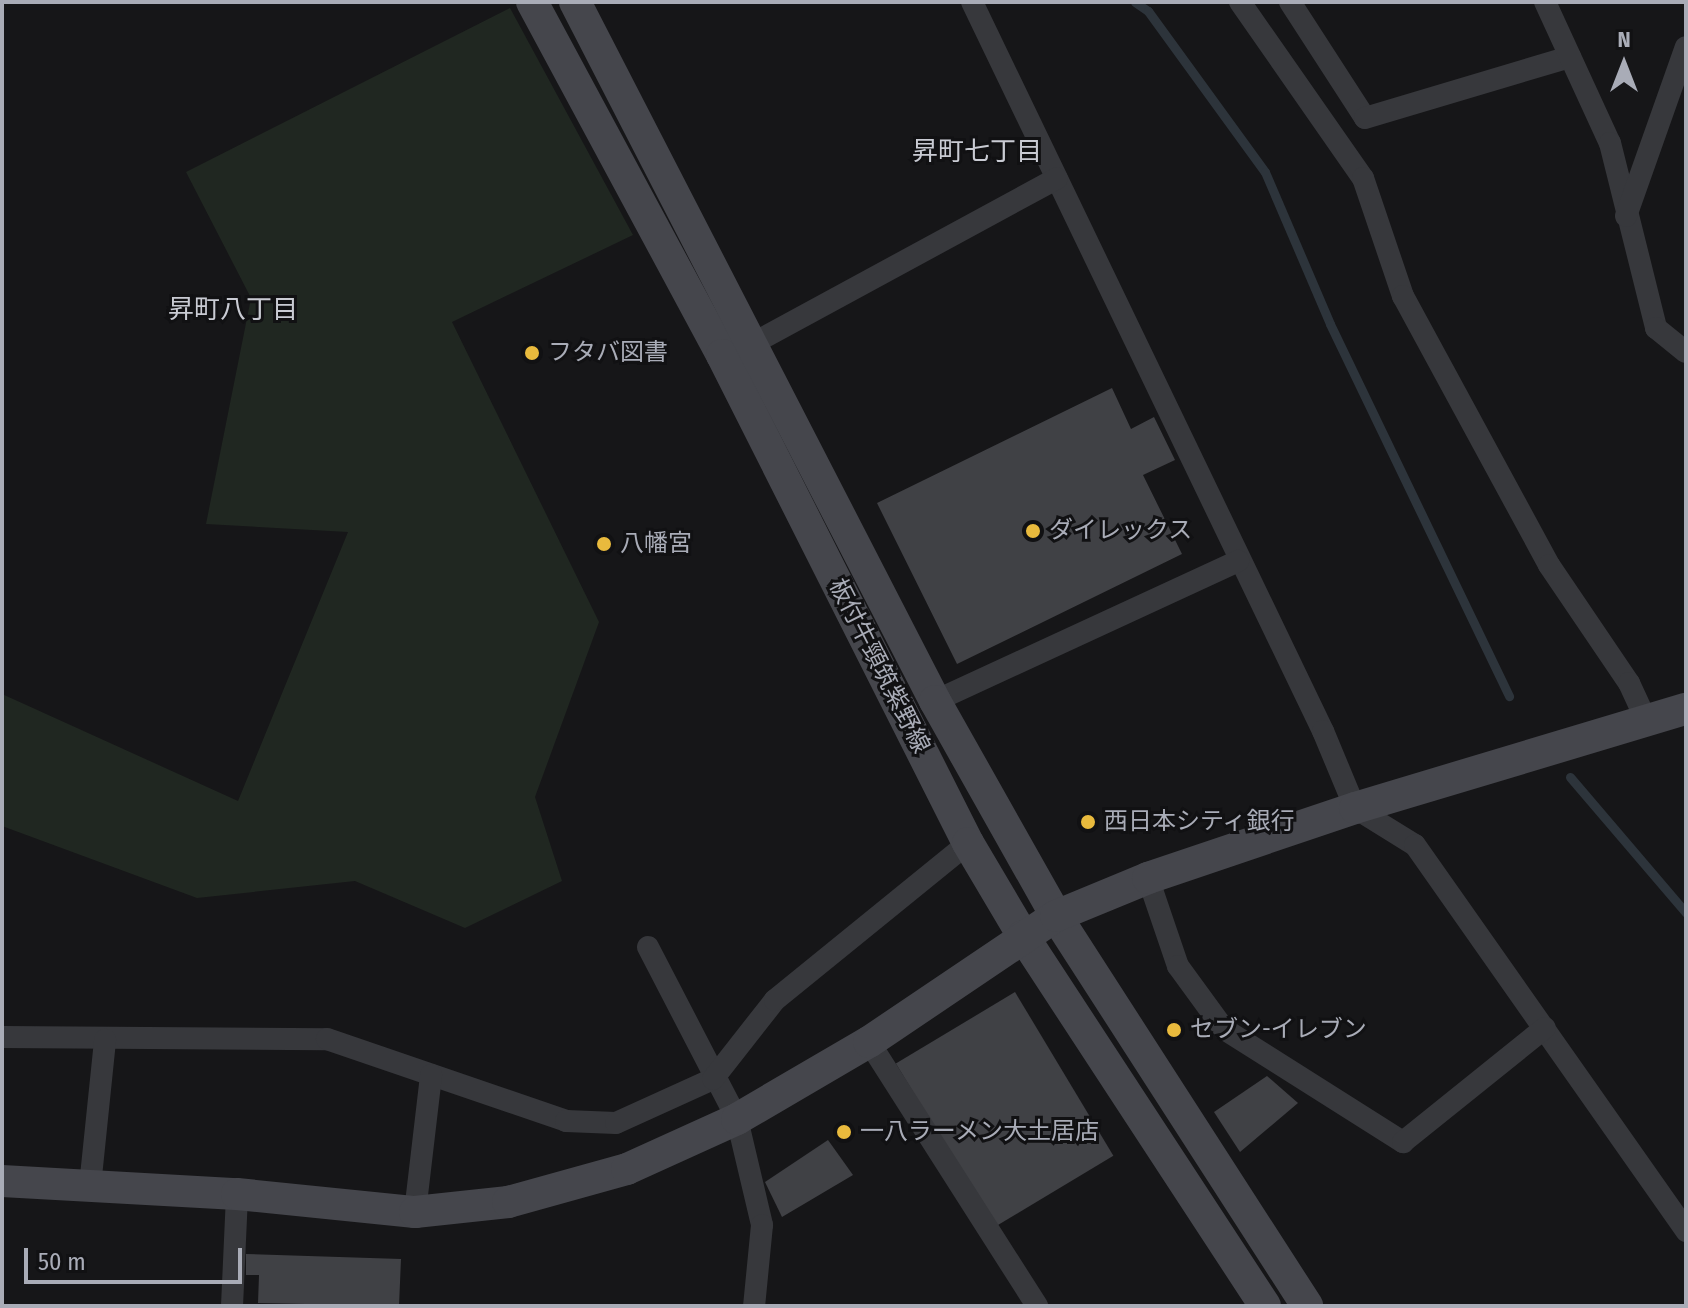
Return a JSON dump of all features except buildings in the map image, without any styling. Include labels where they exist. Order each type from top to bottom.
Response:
[{"type":"main road","name":"板付牛頸筑紫野線","points":[[532,2],[722,355],[968,843],[1023,936],[1265,1306]]},
{"type":"main road","name":"板付牛頸筑紫野線","points":[[575,2],[935,701],[1056,916],[1307,1306]]},
{"type":"main road","points":[[2,1181],[237,1194],[415,1212],[508,1202],[627,1169],[737,1119],[869,1042],[1056,916],[1148,878],[1355,808],[1686,709]]},
{"type":"street","points":[[972,2],[1238,561],[1323,731],[1355,808],[1415,845],[1686,1231]]},
{"type":"street","points":[[1240,2],[1363,178],[1403,296],[1549,565],[1629,683],[1647,722]]},
{"type":"street","points":[[1290,2],[1365,118],[1570,57]]},
{"type":"street","points":[[1545,2],[1610,143],[1625,217],[1656,328],[1686,352]]},
{"type":"street","points":[[1625,217],[1686,47]]},
{"type":"street","points":[[750,345],[1057,178]]},
{"type":"street","points":[[935,701],[1238,561]]},
{"type":"street","points":[[2,1037],[327,1039],[566,1121],[616,1123],[713,1079],[775,1000],[968,843]]},
{"type":"street","points":[[1148,878],[1178,966],[1224,1029],[1403,1142],[1545,1028]]},
{"type":"street","points":[[648,947],[713,1079],[737,1119],[762,1225],[754,1306]]},
{"type":"street","points":[[90,1186],[105,1040]]},
{"type":"street","points":[[869,1042],[1037,1306]]},
{"type":"street","points":[[415,1212],[431,1075]]},
{"type":"street","points":[[232,1306],[237,1194]]},
{"type":"shaded area","points":[[510,8],[633,235],[452,322],[599,622],[535,797],[562,881],[465,928],[355,881],[197,898],[2,826],[2,694],[238,801],[348,532],[206,524],[251,298],[186,172]]},
{"type":"waterway","points":[[1135,2],[1148,11],[1265,172],[1330,324],[1509,696]]},
{"type":"waterway","points":[[1570,777],[1686,913]]},
{"type":"place","name":"フタバ図書","points":[[532,353]]},
{"type":"place","name":"ダイレックス","points":[[1033,531]]},
{"type":"place","name":"八幡宮","points":[[604,544]]},
{"type":"place","name":"西日本シティ銀行","points":[[1088,822]]},
{"type":"place","name":"セブン-イレブン","points":[[1174,1030]]},
{"type":"place","name":"一八ラーメン大土居店","points":[[844,1132]]},
{"type":"district","name":"昇町七丁目","points":[[977,152]]},
{"type":"district","name":"昇町八丁目","points":[[233,310]]}]
